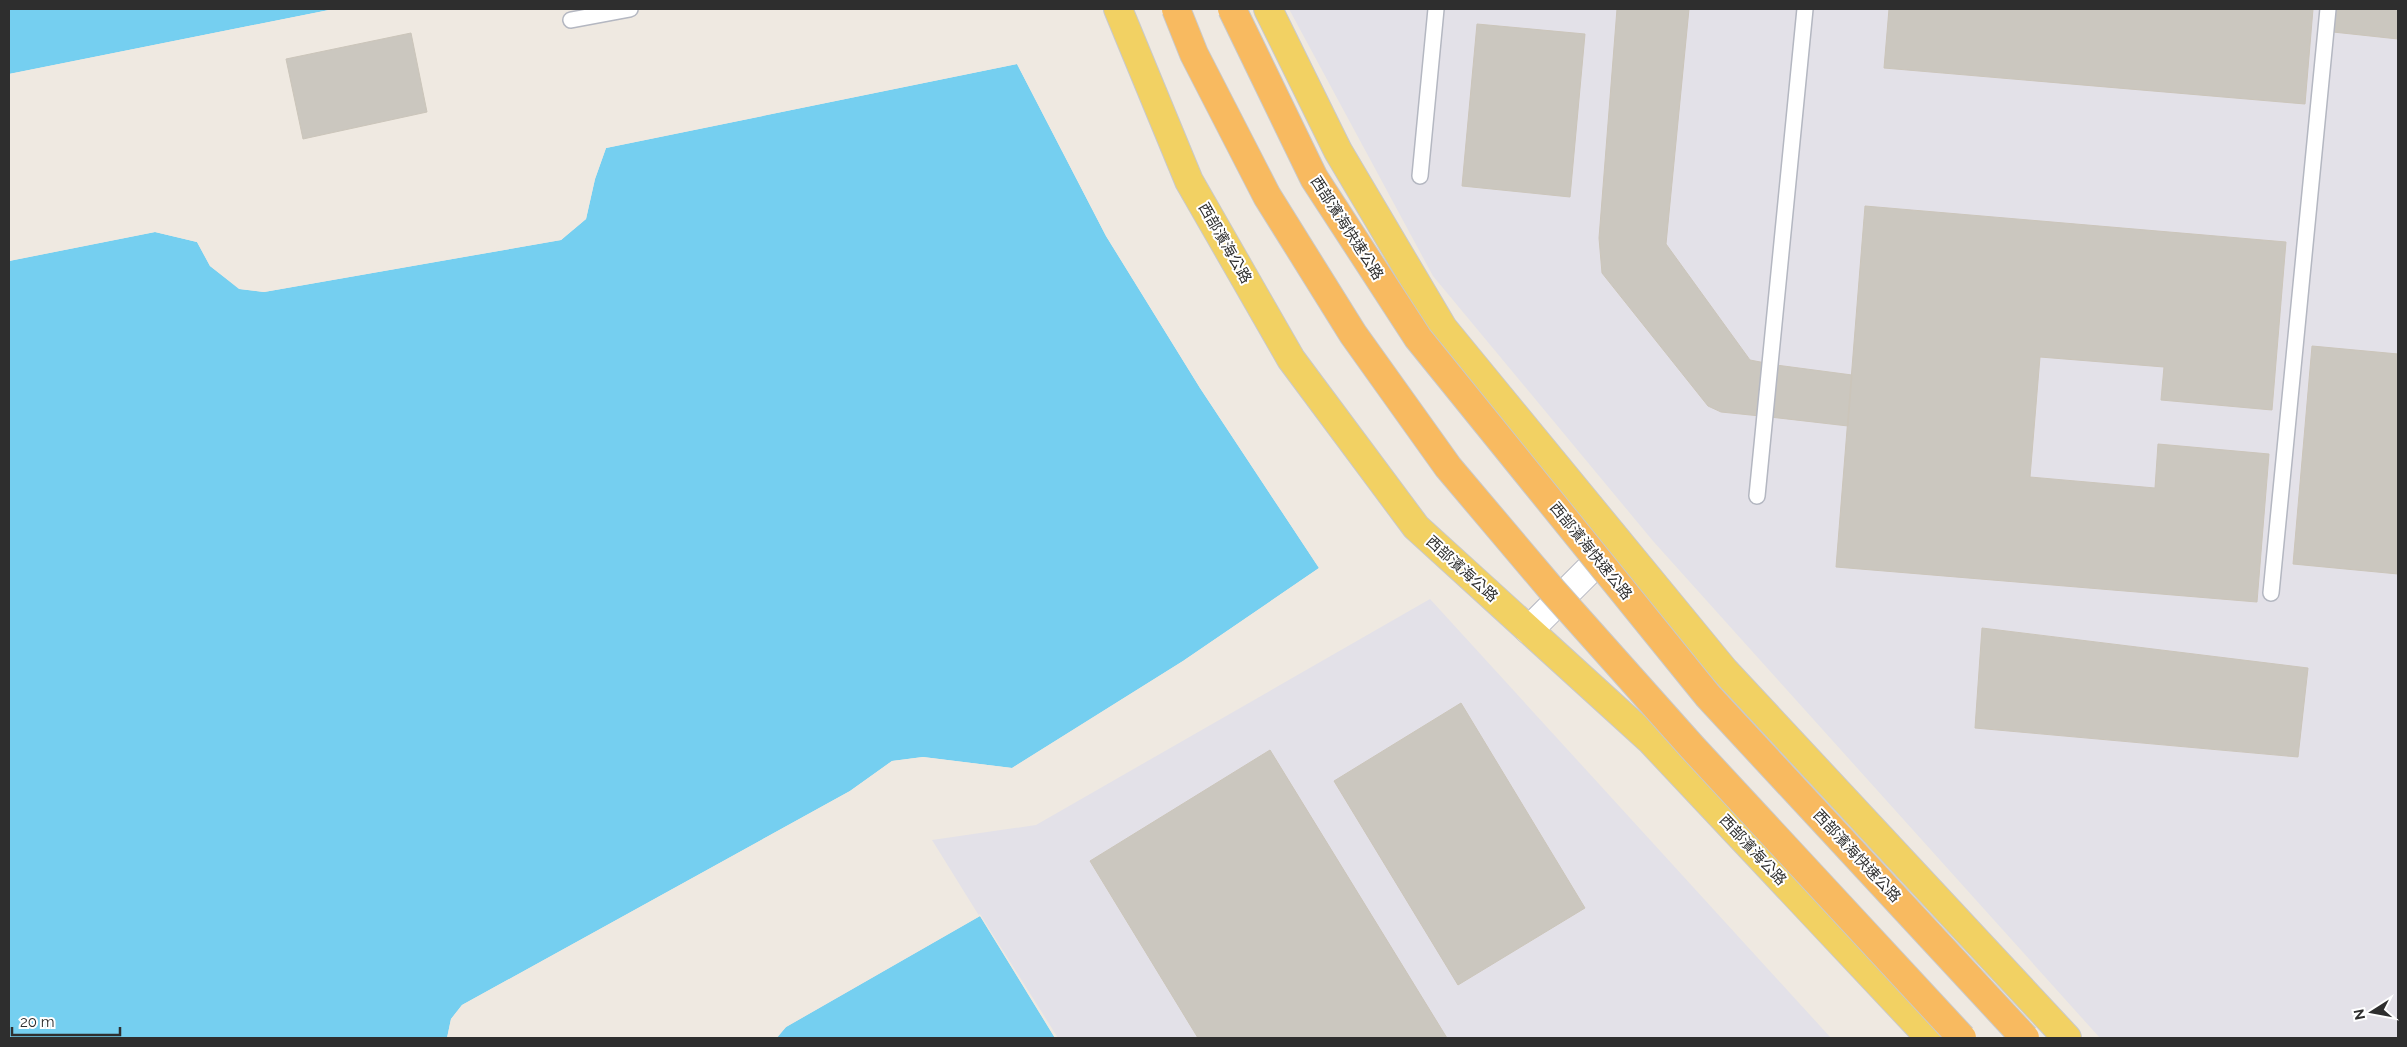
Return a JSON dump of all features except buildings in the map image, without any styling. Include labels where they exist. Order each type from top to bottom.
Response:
[{"type":"highway","points":[[1176,9],[1194,54],[1267,196],[1353,334],[1448,467],[1552,590],[1692,748],[1962,1038]]},
{"type":"highway","name":"西部濱海快速公路","points":[[1232,9],[1314,178],[1418,338],[1708,696],[2025,1038]]},
{"type":"main road","name":"西部濱海公路","points":[[1118,9],[1189,181],[1291,359],[1416,527],[1651,741],[1930,1038]]},
{"type":"main road","points":[[1268,9],[1338,152],[1443,328],[1724,670],[2067,1038]]},
{"type":"street","points":[[1529,630],[1618,541]]},
{"type":"lane","points":[[571,20],[630,9]]},
{"type":"lane","points":[[1420,176],[1436,9]]},
{"type":"lane","points":[[1757,496],[1804,9]]},
{"type":"lane","points":[[2271,593],[2328,9]]},
{"type":"shaded area","points":[[1289,9],[2398,9],[2398,1038],[2100,1038],[1653,541],[1433,276]]},
{"type":"shaded area","points":[[1430,599],[1831,1038],[1055,1038],[932,840],[1036,825]]},
{"type":"water","points":[[9,9],[334,9],[9,74]]},
{"type":"water","points":[[1017,64],[1106,236],[1200,388],[1319,568],[1183,661],[1012,768],[923,757],[892,761],[850,791],[462,1005],[451,1019],[447,1038],[9,1038],[9,261],[155,232],[197,242],[210,266],[239,289],[264,292],[561,240],[586,219],[595,179],[606,148]]},
{"type":"water","points":[[980,916],[1055,1038],[777,1038],[786,1027]]},
{"type":"pier","points":[[336,9],[334,11],[9,76],[9,74]]},
{"type":"pier","points":[[1017,62],[1108,235],[1202,387],[1321,570],[1184,663],[1013,770],[923,759],[893,763],[852,793],[463,1007],[453,1021],[449,1038],[447,1038],[451,1019],[462,1005],[850,791],[892,761],[923,757],[1012,768],[1183,661],[1319,568],[1200,388],[1106,236],[1017,64],[606,148],[595,179],[586,219],[561,240],[264,292],[240,289],[210,266],[197,242],[155,232],[9,261],[9,258],[156,230],[198,239],[212,264],[241,287],[264,289],[560,237],[584,218],[592,178],[605,146]]},
{"type":"pier","points":[[980,914],[1058,1038],[1055,1038],[980,916],[786,1027],[775,1038],[785,1025]]}]
